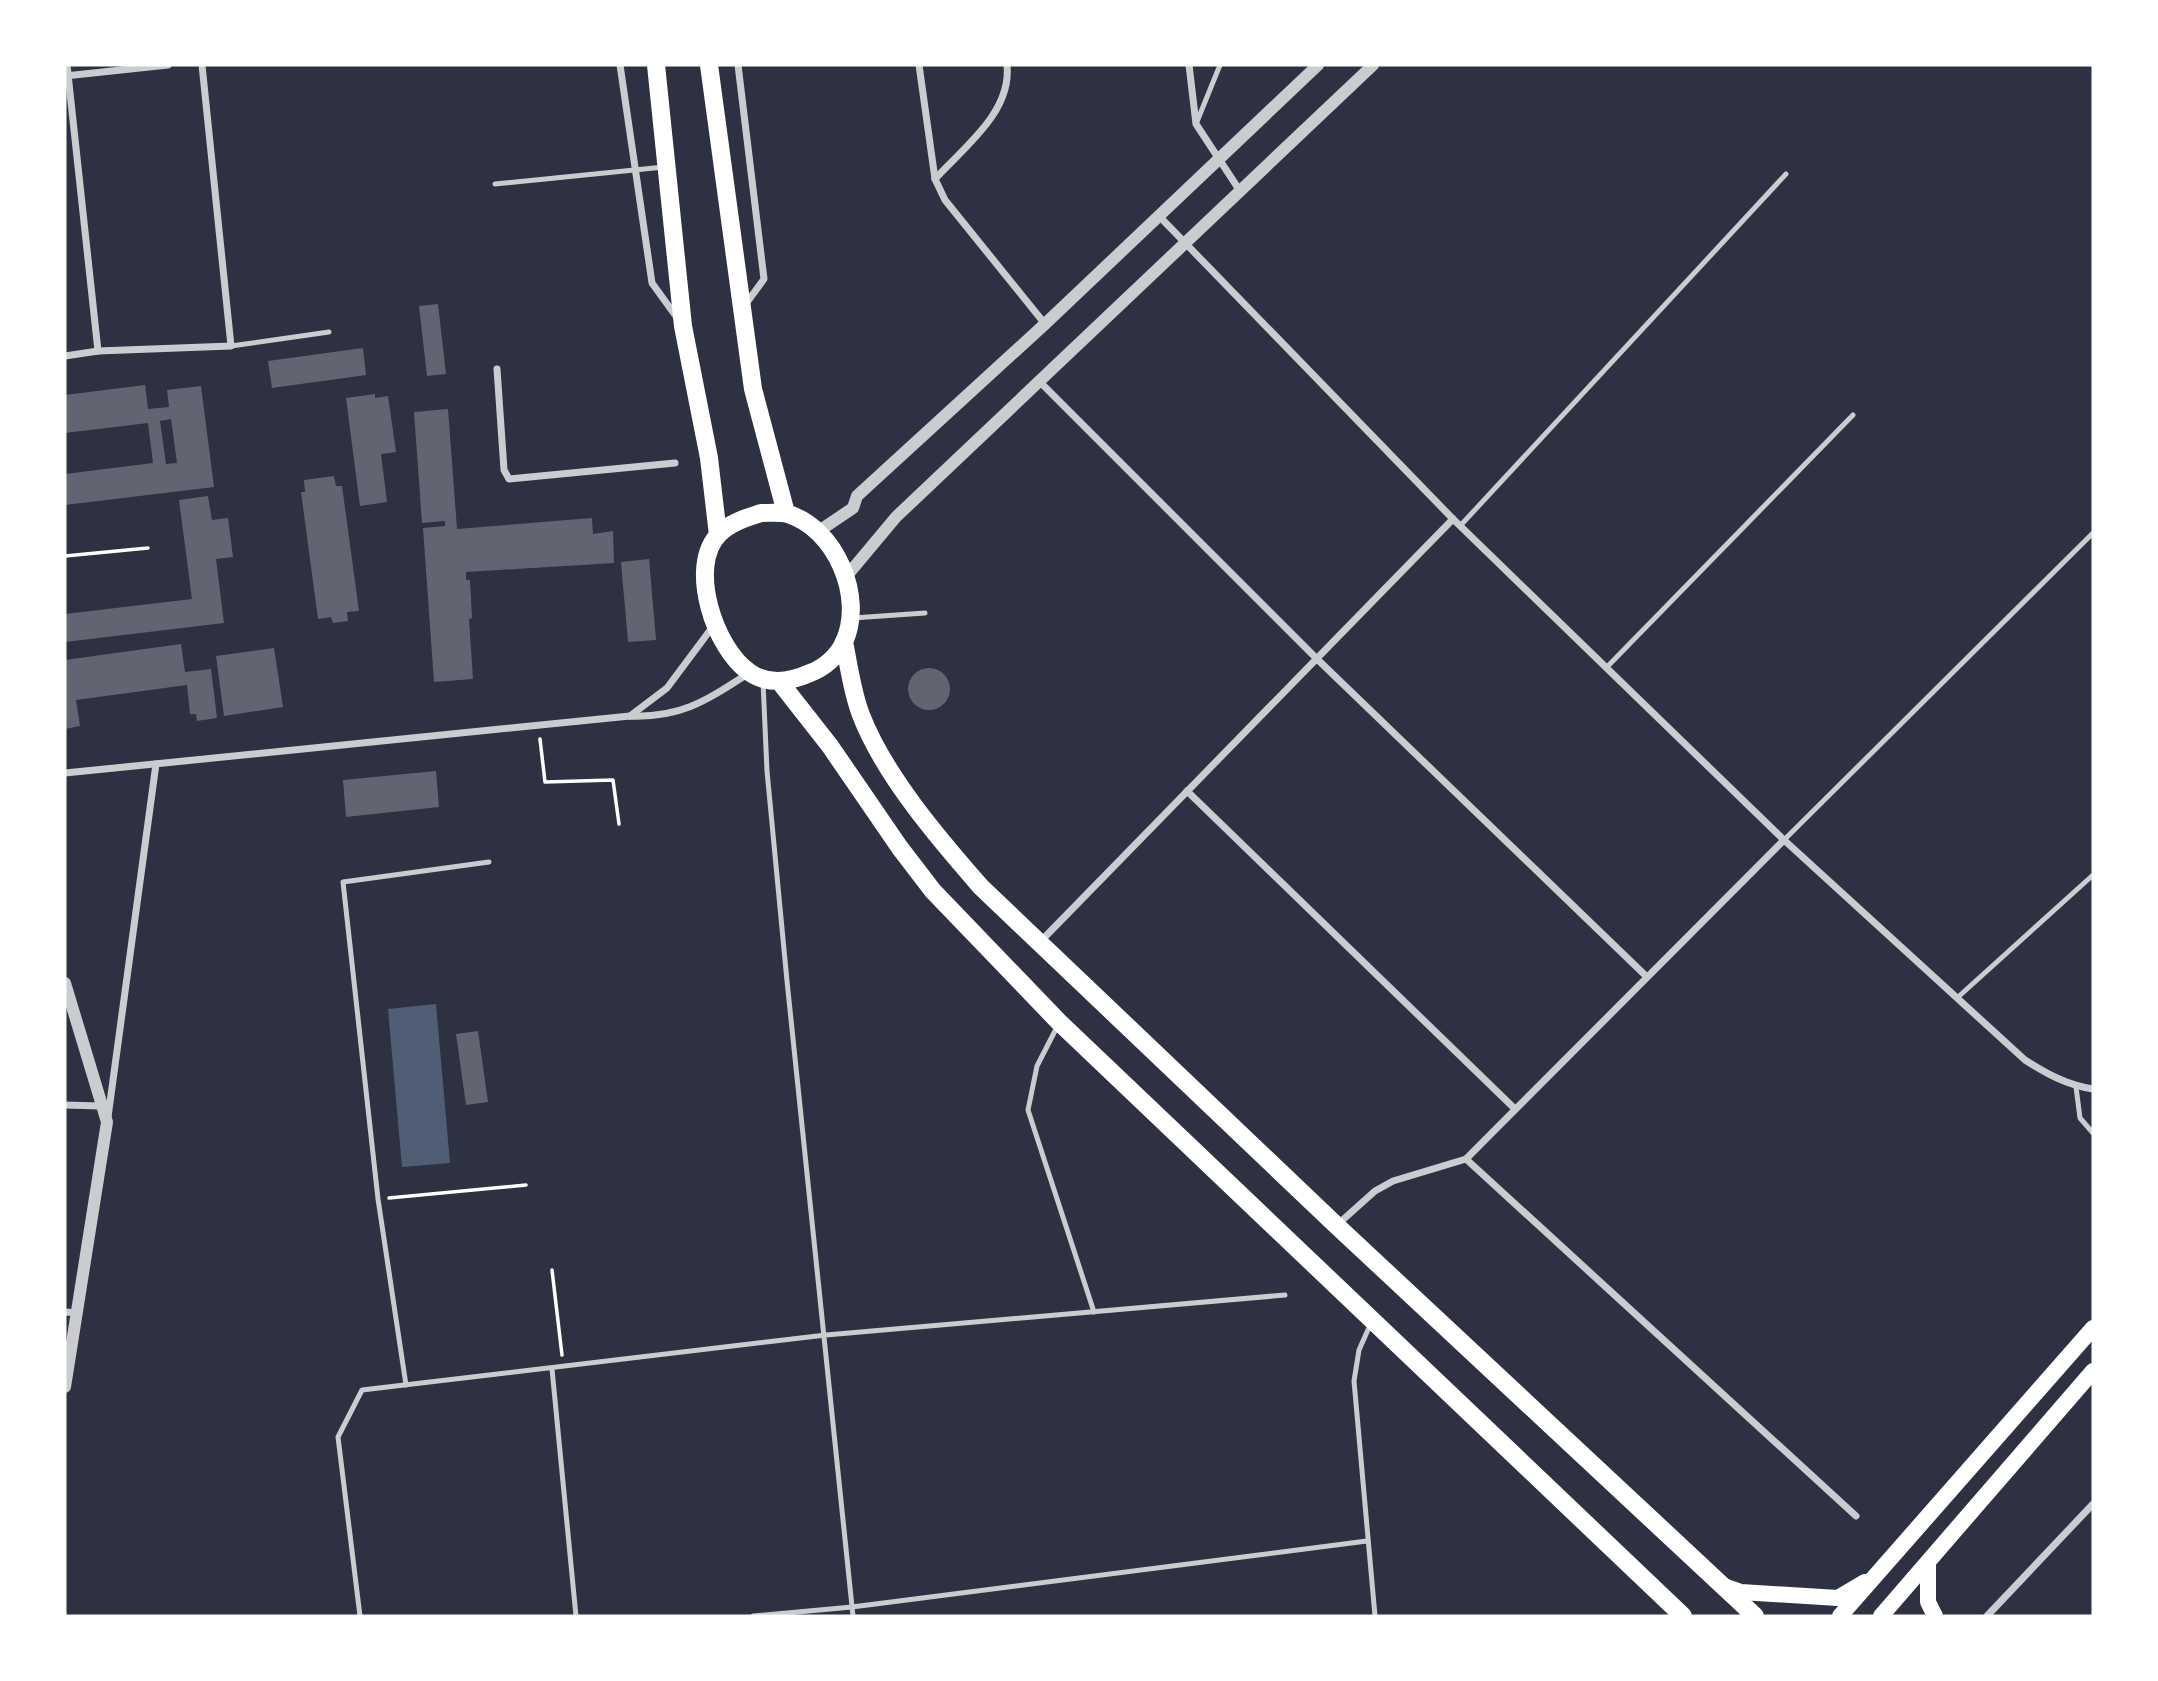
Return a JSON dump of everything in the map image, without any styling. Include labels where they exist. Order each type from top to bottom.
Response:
[{"type":"highway","points":[[656,65],[683,326],[709,458],[718,535]]},
{"type":"highway","points":[[709,65],[753,389],[786,513]]},
{"type":"highway","points":[[1683,1616],[1059,1023],[933,891],[830,746],[764,677],[736,661],[715,623],[708,599],[705,565],[718,535],[736,521],[761,513],[786,513],[819,531],[834,551],[845,578],[850,618],[845,642],[860,714],[880,752],[928,825],[981,887],[1337,1226],[1755,1616]]},
{"type":"highway","points":[[764,677],[817,670],[832,659],[845,642]]},
{"type":"main road","points":[[1840,1616],[2093,1328]]},
{"type":"main road","points":[[1881,1616],[2093,1371]]},
{"type":"main road","points":[[1928,1562],[1928,1602],[1935,1616]]},
{"type":"main road","points":[[1721,1585],[1741,1592],[1838,1598],[1879,1574]]},
{"type":"main road","points":[[1898,1616],[1911,1581]]},
{"type":"street","points":[[67,65],[98,351]]},
{"type":"street","points":[[67,76],[168,65]]},
{"type":"street","points":[[65,356],[98,351],[231,346],[202,65]]},
{"type":"street","points":[[620,65],[652,283],[683,326]]},
{"type":"street","points":[[738,65],[764,279],[743,309]]},
{"type":"street","points":[[919,65],[935,179],[955,217],[1045,324]]},
{"type":"street","points":[[935,179],[997,111],[1009,77],[1007,65]]},
{"type":"street","points":[[1189,65],[1196,124],[1217,160],[1240,191]]},
{"type":"street","points":[[819,531],[853,508],[857,496],[1045,324],[1318,65]]},
{"type":"street","points":[[845,578],[896,517],[1373,65]]},
{"type":"street","points":[[1159,216],[1460,526],[1784,840],[2025,1060],[2050,1076],[2076,1087],[2093,1089]]},
{"type":"street","points":[[497,369],[504,470],[509,479],[675,463]]},
{"type":"street","points":[[1039,381],[1316,658],[1646,976]]},
{"type":"street","points":[[1038,944],[1453,519]]},
{"type":"street","points":[[630,716],[657,697],[673,681],[715,623]]},
{"type":"street","points":[[65,773],[630,716],[663,716],[692,708],[764,677]]},
{"type":"street","points":[[65,1387],[79,1313],[107,1122],[156,764]]},
{"type":"street","points":[[1187,791],[1514,1108]]},
{"type":"street","points":[[1337,1226],[1375,1191],[1393,1181],[1466,1159],[1784,840]]},
{"type":"street","points":[[66,990],[107,1122]]},
{"type":"street","points":[[65,1105],[101,1106]]},
{"type":"street","points":[[1466,1159],[1856,1516]]},
{"type":"street","points":[[65,1312],[79,1313]]},
{"type":"street","points":[[1987,1616],[2093,1504]]},
{"type":"lane","points":[[1196,124],[1220,65]]},
{"type":"lane","points":[[495,184],[667,167]]},
{"type":"lane","points":[[1460,526],[1786,174]]},
{"type":"lane","points":[[231,346],[329,332]]},
{"type":"lane","points":[[1606,668],[1853,415]]},
{"type":"lane","points":[[1784,840],[2093,533]]},
{"type":"lane","points":[[850,618],[925,613]]},
{"type":"lane","points":[[764,677],[767,771],[853,1616]]},
{"type":"lane","points":[[406,1385],[378,1199],[343,882],[489,862]]},
{"type":"lane","points":[[1957,998],[2093,876]]},
{"type":"lane","points":[[1059,1023],[1037,1066],[1028,1110],[1094,1312]]},
{"type":"lane","points":[[2076,1087],[2080,1118],[2093,1133]]},
{"type":"lane","points":[[360,1616],[338,1437],[362,1390],[826,1335],[1285,1295]]},
{"type":"lane","points":[[1373,1321],[1359,1350],[1354,1381],[1375,1616]]},
{"type":"lane","points":[[552,1369],[576,1616]]},
{"type":"lane","points":[[753,1616],[852,1607],[1367,1541]]},
{"type":"path","points":[[65,556],[148,548]]},
{"type":"path","points":[[538,725],[545,782],[613,780],[619,824]]},
{"type":"path","points":[[378,1199],[526,1185]]},
{"type":"path","points":[[552,1270],[563,1367]]},
{"type":"water","points":[[436,1004],[450,1163],[402,1167],[388,1009]]},
{"type":"building","points":[[438,304],[446,374],[427,376],[419,306]]},
{"type":"building","points":[[363,348],[366,375],[272,388],[268,361]]},
{"type":"building","points":[[145,385],[148,409],[169,407],[167,390],[201,386],[214,487],[65,505],[65,474],[153,463],[148,423],[65,433],[65,395]],"holes":[[[171,419],[177,463],[166,464],[160,421]]]},
{"type":"building","points":[[375,394],[375,398],[388,396],[396,452],[381,454],[387,502],[360,506],[346,398]]},
{"type":"building","points":[[448,409],[457,529],[592,518],[593,534],[613,531],[614,563],[466,572],[466,580],[470,580],[472,618],[469,619],[473,679],[434,682],[423,528],[445,526],[445,521],[422,523],[414,412]]},
{"type":"building","points":[[334,476],[336,486],[342,486],[359,611],[347,612],[348,621],[333,623],[331,617],[318,619],[301,492],[305,492],[304,480]]},
{"type":"building","points":[[208,496],[212,520],[228,518],[233,557],[216,559],[224,623],[65,642],[65,614],[192,599],[179,500]]},
{"type":"building","points":[[649,559],[656,640],[628,642],[621,562]]},
{"type":"building","points":[[181,644],[185,672],[211,669],[217,718],[197,721],[196,714],[190,714],[187,685],[76,700],[80,726],[65,729],[65,660]]},
{"type":"building","points":[[274,648],[283,707],[224,716],[216,656]]},
{"type":"building","points":[[929,668],[944,674],[950,689],[944,704],[929,710],[914,704],[908,689],[914,674]]},
{"type":"building","points":[[436,771],[439,807],[346,817],[343,780]]},
{"type":"building","points":[[478,1031],[488,1102],[466,1105],[456,1034]]}]
